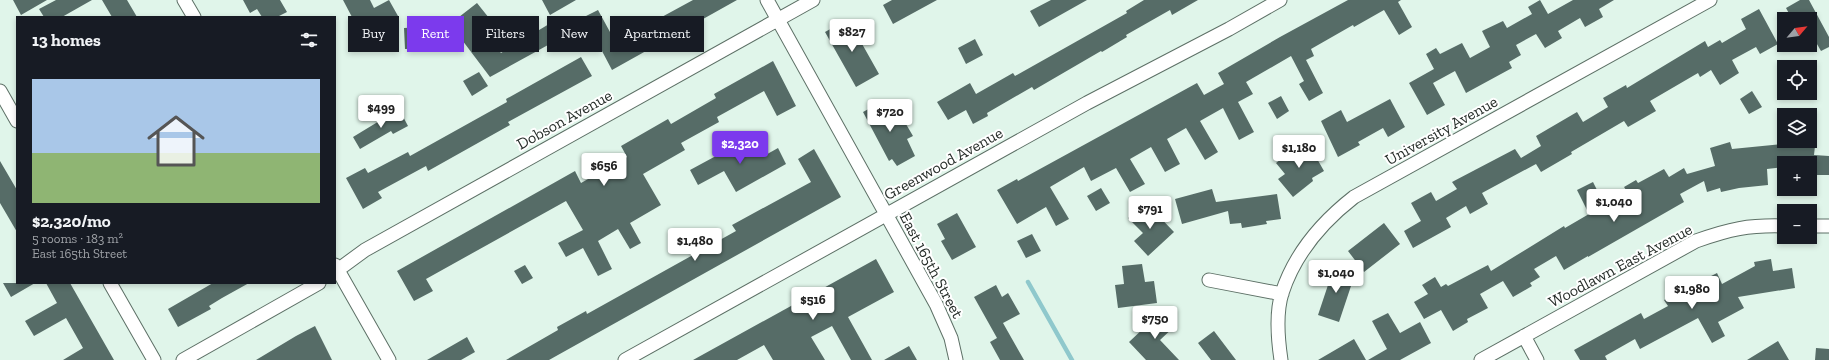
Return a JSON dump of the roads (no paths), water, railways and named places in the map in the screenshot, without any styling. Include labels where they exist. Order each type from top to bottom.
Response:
[{"type":"street","points":[[184,0],[193,16]]},
{"type":"street","name":"East 165th Street","points":[[767,0],[944,321],[956,360]]},
{"type":"street","name":"Dobson Avenue","points":[[336,269],[365,250],[813,0]]},
{"type":"street","name":"Greenwood Avenue","points":[[625,360],[886,214],[1280,0]]},
{"type":"street","name":"University Avenue","points":[[1281,360],[1279,322],[1282,294],[1292,270],[1317,231],[1333,214],[1354,197],[1710,0]]},
{"type":"street","points":[[0,91],[16,119]]},
{"type":"street","name":"Woodlawn East Avenue","points":[[1481,360],[1696,241],[1726,230],[1754,225],[1777,226]]},
{"type":"street","points":[[1817,226],[1829,226]]},
{"type":"street","points":[[336,269],[389,360]]},
{"type":"street","points":[[1209,280],[1282,294]]},
{"type":"street","points":[[111,284],[154,360]]},
{"type":"street","points":[[183,360],[317,284]]},
{"type":"street","points":[[1524,336],[1537,360]]},
{"type":"waterway","points":[[1028,282],[1072,360]]}]
